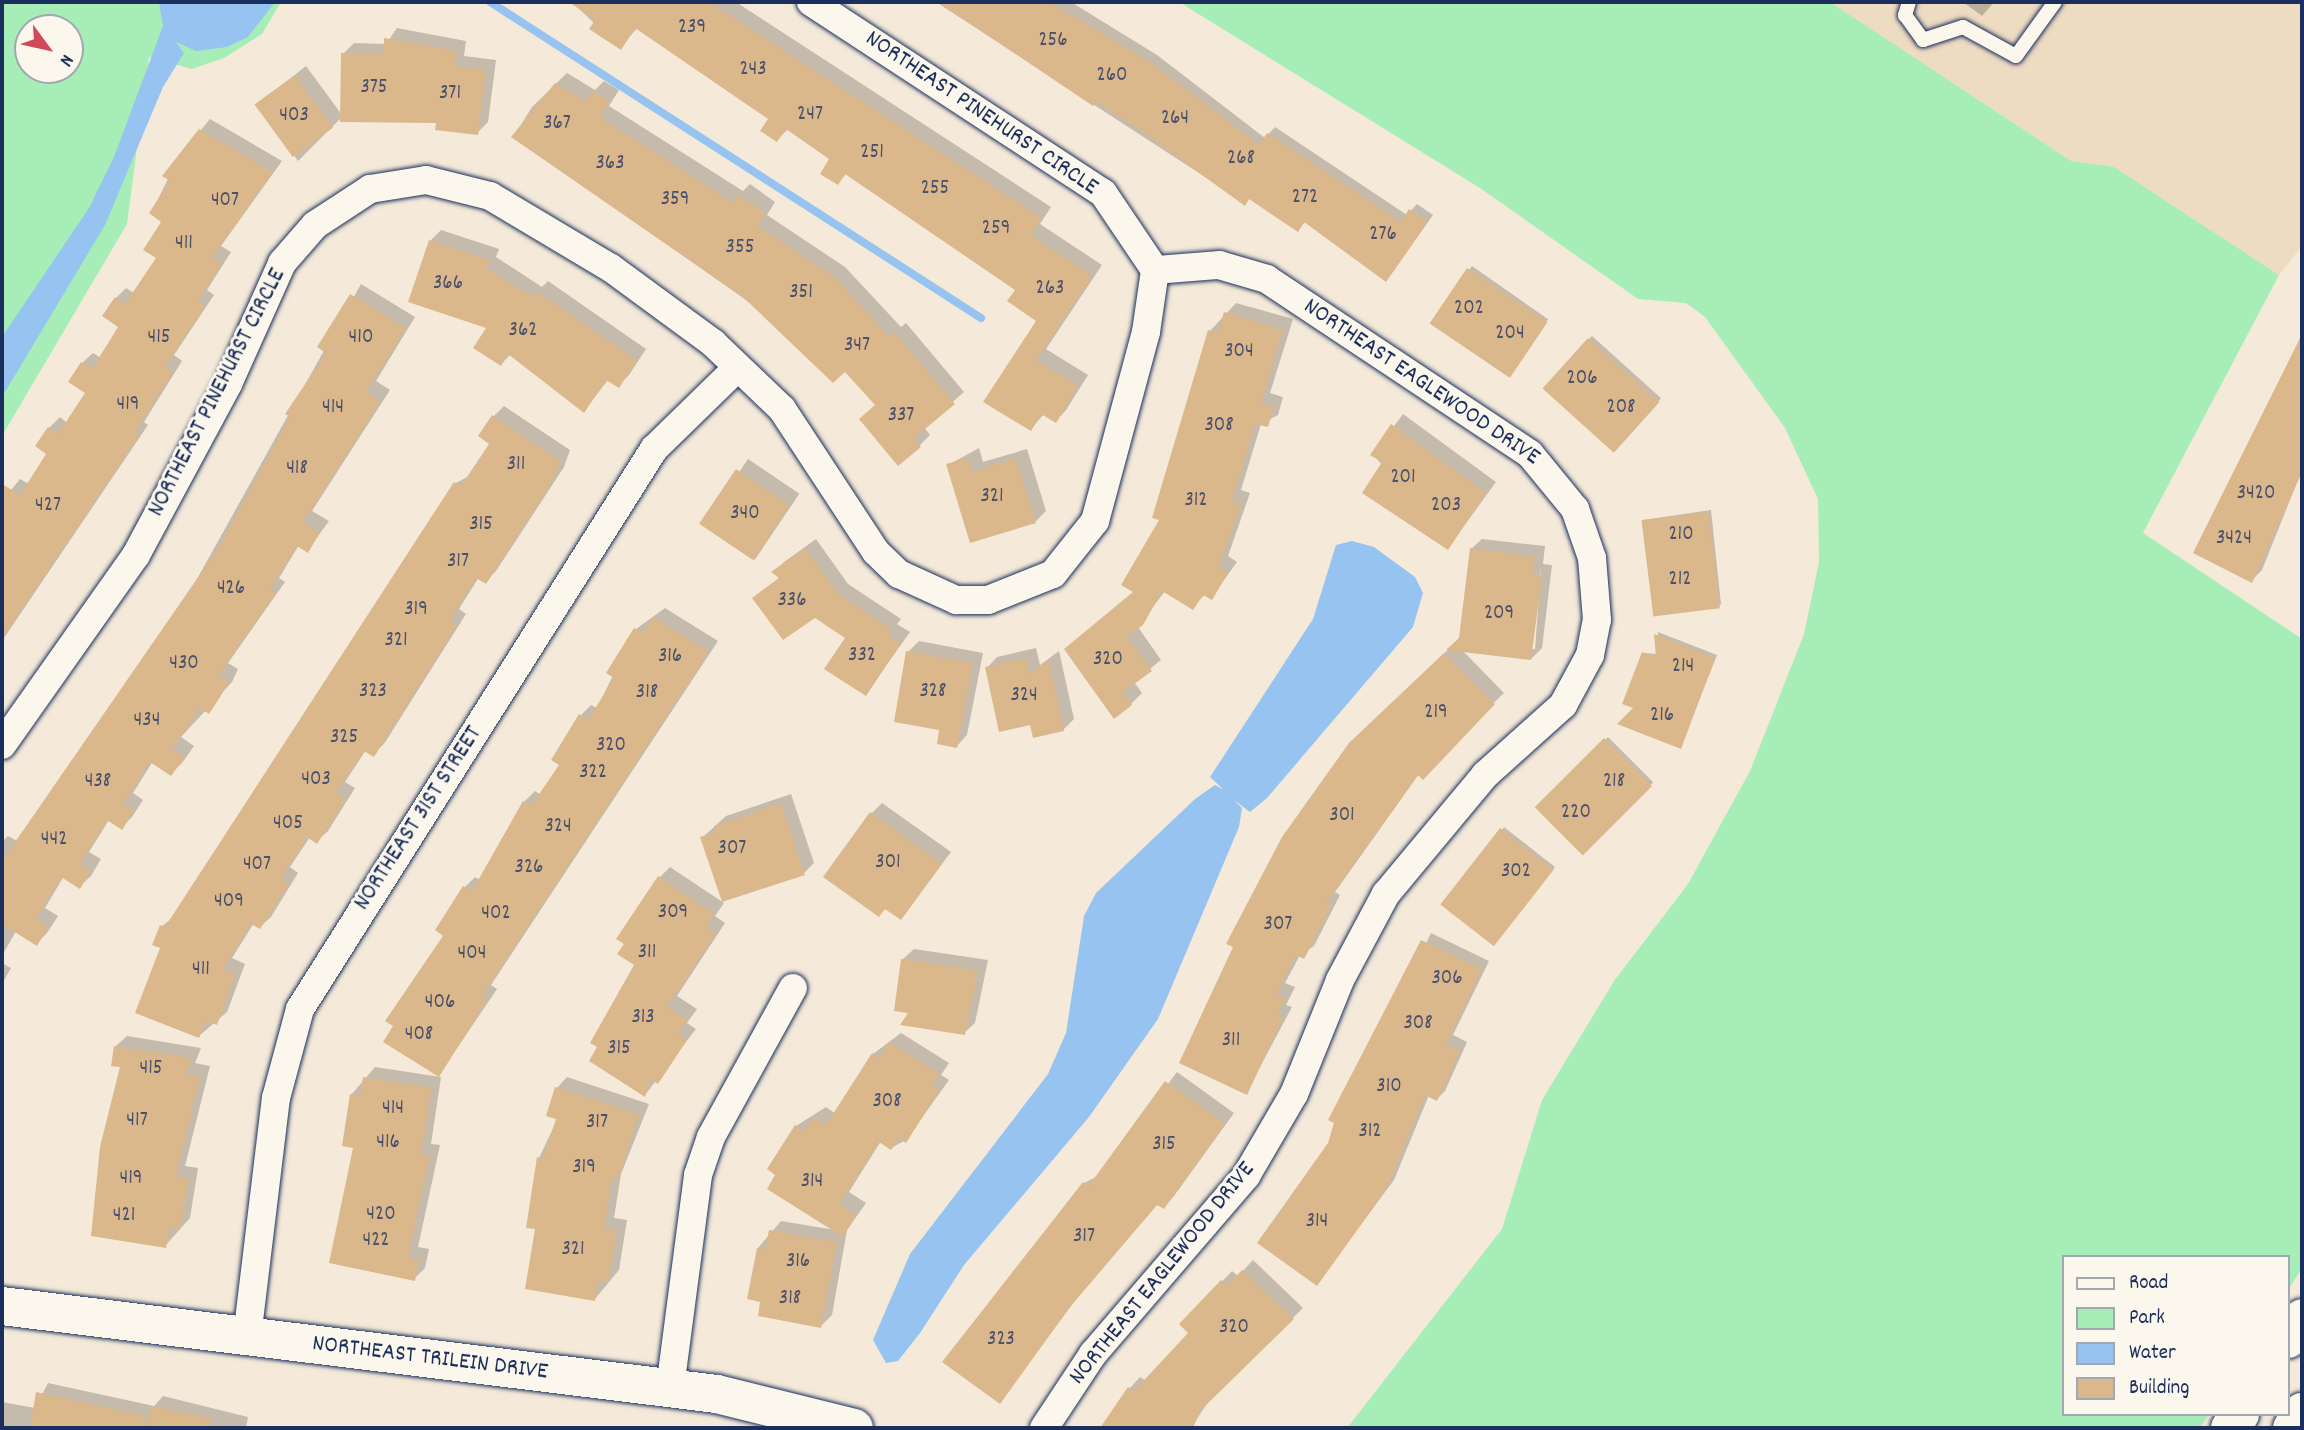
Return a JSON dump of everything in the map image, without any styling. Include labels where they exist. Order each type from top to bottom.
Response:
[{"type":"street","name":"NORTHEAST PINEHURST CIRCLE","points":[[2,744],[136,555],[228,384],[282,263],[314,225],[370,189],[426,180],[490,196],[611,268],[738,367],[815,451],[876,552],[900,574],[956,600],[988,600],[1054,575],[1095,521],[1146,332],[1154,270],[1103,193],[811,2]]},
{"type":"street","name":"NORTHEAST EAGLEWOOD DRIVE","points":[[1044,1428],[1101,1344],[1245,1176],[1294,1094],[1340,980],[1386,894],[1485,775],[1559,711],[1586,663],[1597,620],[1592,558],[1576,509],[1530,454],[1266,279],[1219,265],[1154,270]]},
{"type":"street","name":"NORTHEAST 31ST STREET","points":[[247,1337],[276,1098],[300,1009],[654,449],[738,367]]},
{"type":"street","points":[[670,1388],[698,1175],[711,1137],[793,988]]},
{"type":"street","name":"NORTHEAST TRILEIN DRIVE","points":[[2,1306],[670,1388],[760,1401],[854,1428]]},
{"type":"street","points":[[2290,1336],[2302,1318]]},
{"type":"street","points":[[2292,1428],[2302,1412]]},
{"type":"lane","points":[[1909,2],[1905,15],[1923,40],[1963,27],[2016,56],[2056,2]]},
{"type":"shaded area","points":[[1830,2],[2302,2],[2302,246],[2279,275],[2114,167],[2071,161]]},
{"type":"green space","points":[[2,2],[281,2],[262,34],[224,58],[192,69],[149,57],[127,224],[2,436]]},
{"type":"green space","points":[[1179,2],[1830,2],[2071,161],[2114,167],[2279,275],[2143,533],[2302,639],[2302,1268],[2290,1287],[2290,1255],[2062,1255],[2062,1416],[2208,1416],[2200,1428],[1347,1428],[1502,1229],[1542,1100],[1614,981],[1688,884],[1750,771],[1804,634],[1819,562],[1818,499],[1785,428],[1705,317],[1686,303],[1638,299],[1480,188]]},
{"type":"water","points":[[159,2],[275,2],[248,37],[227,47],[196,51],[176,42],[184,53],[163,87],[105,225],[2,397],[2,337],[89,208],[114,157],[163,26]]},
{"type":"water","points":[[1352,541],[1374,547],[1415,577],[1423,593],[1413,627],[1267,798],[1250,812],[1234,800],[1242,808],[1239,827],[1158,1019],[1089,1117],[964,1265],[920,1333],[898,1361],[886,1363],[873,1340],[910,1254],[1048,1074],[1066,1033],[1084,916],[1096,893],[1195,799],[1215,785],[1224,790],[1210,777],[1313,619],[1336,545]]},
{"type":"building","points":[[569,2],[709,2],[1042,218],[1031,235],[1092,276],[1036,360],[1078,386],[1056,423],[1041,414],[1031,431],[983,402],[1036,321],[1007,301],[1015,290],[845,174],[838,185],[820,174],[829,159],[786,129],[777,142],[760,131],[768,119],[635,28],[621,50],[589,29],[595,20]]},
{"type":"building","points":[[938,2],[1049,2],[1150,62],[1259,145],[1267,133],[1401,222],[1409,209],[1428,222],[1386,282],[1304,222],[1298,232],[1249,199],[1245,206],[1136,127],[1096,102],[1093,106]]},
{"type":"building","points":[[384,38],[456,51],[455,66],[486,70],[478,135],[435,130],[436,123],[340,122],[341,53],[384,54]]},
{"type":"building","points":[[295,75],[333,128],[293,157],[255,104]]},
{"type":"building","points":[[555,83],[585,101],[592,91],[609,101],[600,117],[732,202],[738,194],[766,214],[758,226],[834,277],[889,336],[894,332],[955,404],[914,438],[921,447],[898,466],[859,419],[875,405],[845,372],[833,383],[744,298],[511,137]]},
{"type":"building","points":[[199,129],[273,172],[212,257],[222,263],[198,301],[205,306],[165,367],[173,372],[134,433],[139,436],[2,638],[2,484],[20,495],[46,454],[35,446],[48,427],[58,434],[85,393],[68,382],[81,362],[92,369],[118,327],[102,316],[115,297],[125,304],[156,258],[143,250],[161,222],[149,213],[170,181],[162,176]]},
{"type":"building","points":[[429,240],[490,260],[487,268],[532,297],[536,291],[637,360],[619,388],[606,380],[584,413],[508,354],[501,366],[473,348],[486,328],[408,302]]},
{"type":"building","points":[[1467,268],[1547,322],[1510,378],[1430,324]]},
{"type":"building","points":[[350,294],[406,328],[366,392],[381,401],[303,522],[320,532],[308,553],[297,546],[270,589],[276,593],[219,674],[228,680],[222,694],[209,714],[200,708],[172,749],[185,757],[171,776],[150,762],[123,804],[134,811],[122,830],[107,820],[80,864],[91,871],[80,889],[61,877],[36,919],[48,927],[37,946],[2,924],[2,861],[219,547],[290,417],[285,414],[326,353],[317,347]]},
{"type":"building","points":[[1224,312],[1283,330],[1261,404],[1274,407],[1268,427],[1255,424],[1232,501],[1241,504],[1219,567],[1228,573],[1212,600],[1203,595],[1193,610],[1162,591],[1143,625],[1127,637],[1152,671],[1123,692],[1132,705],[1114,719],[1064,649],[1133,592],[1121,585],[1159,520],[1152,518],[1208,330],[1218,333]]},
{"type":"building","points":[[2302,334],[2302,472],[2252,583],[2193,553]]},
{"type":"building","points":[[1588,338],[1659,402],[1614,453],[1542,389]]},
{"type":"building","points":[[492,415],[560,461],[554,479],[486,584],[476,578],[450,620],[457,625],[374,757],[364,751],[335,793],[346,799],[317,844],[307,837],[281,879],[289,884],[260,929],[251,924],[223,969],[236,974],[217,1025],[206,1020],[199,1038],[135,1013],[160,948],[152,945],[160,925],[165,927],[454,482],[461,486],[489,444],[478,436]]},
{"type":"building","points":[[1391,424],[1486,493],[1448,550],[1362,493],[1382,462],[1370,455]]},
{"type":"building","points":[[968,458],[972,472],[1016,458],[1036,523],[970,543],[946,464]]},
{"type":"building","points":[[736,469],[790,505],[753,560],[699,524]]},
{"type":"building","points":[[1708,512],[1720,608],[1653,616],[1641,520]]},
{"type":"building","points":[[805,548],[838,594],[892,630],[888,635],[901,643],[866,696],[824,669],[845,638],[815,618],[783,640],[752,598],[779,578],[771,572]]},
{"type":"building","points":[[1470,548],[1535,557],[1533,575],[1542,576],[1531,660],[1446,650],[1459,638]]},
{"type":"building","points":[[653,617],[709,652],[482,996],[487,1000],[439,1077],[383,1042],[393,1026],[385,1021],[443,936],[435,930],[463,886],[472,891],[523,801],[531,806],[559,765],[551,760],[579,714],[588,720],[614,678],[606,673],[634,628],[643,633]]},
{"type":"building","points":[[1654,634],[1715,658],[1681,749],[1617,724],[1633,708],[1622,704],[1642,652],[1656,657]]},
{"type":"building","points":[[906,651],[973,663],[957,748],[937,744],[939,730],[894,722]]},
{"type":"building","points":[[1444,653],[1495,704],[1423,780],[1418,775],[1326,903],[1331,906],[1304,959],[1296,955],[1276,994],[1285,998],[1277,1016],[1283,1018],[1247,1095],[1179,1063],[1233,947],[1226,944],[1282,837],[1349,743]]},
{"type":"building","points":[[1026,658],[1029,674],[1049,660],[1064,731],[1033,738],[1030,725],[999,732],[985,667]]},
{"type":"building","points":[[1604,738],[1652,786],[1583,855],[1535,807]]},
{"type":"building","points":[[781,803],[805,875],[722,902],[700,837],[716,832],[714,826]]},
{"type":"building","points":[[870,812],[942,864],[901,920],[885,909],[879,917],[823,877]]},
{"type":"building","points":[[1500,828],[1554,870],[1494,946],[1440,904]]},
{"type":"building","points":[[658,876],[714,914],[706,927],[716,934],[667,1007],[687,1020],[678,1035],[687,1040],[658,1084],[650,1079],[645,1097],[589,1061],[597,1047],[590,1043],[634,965],[617,954],[624,944],[616,939]]},
{"type":"building","points":[[1421,940],[1482,969],[1446,1044],[1460,1051],[1437,1101],[1425,1095],[1386,1190],[1317,1286],[1257,1243],[1328,1143],[1334,1123],[1328,1120]]},
{"type":"building","points":[[901,959],[978,970],[965,1035],[900,1025],[908,1013],[894,1011]]},
{"type":"building","points":[[889,1042],[940,1074],[932,1086],[939,1091],[906,1143],[899,1138],[891,1150],[879,1142],[839,1204],[856,1215],[843,1237],[767,1189],[775,1175],[767,1169],[795,1125],[804,1131],[814,1117],[826,1125],[872,1053],[879,1058]]},
{"type":"building","points":[[114,1046],[192,1058],[186,1074],[200,1076],[176,1176],[189,1179],[180,1230],[170,1228],[166,1248],[91,1236],[100,1147],[120,1067],[111,1066]]},
{"type":"building","points":[[363,1077],[432,1088],[421,1154],[430,1155],[408,1257],[419,1260],[415,1281],[329,1263],[353,1148],[342,1146],[350,1094],[360,1095]]},
{"type":"building","points":[[1165,1081],[1225,1124],[1164,1209],[1157,1205],[1070,1307],[1000,1404],[942,1362],[1083,1182],[1088,1187]]},
{"type":"building","points":[[555,1087],[639,1114],[618,1179],[612,1177],[604,1228],[617,1230],[608,1282],[598,1281],[595,1301],[525,1289],[535,1229],[526,1228],[537,1157],[543,1159],[556,1119],[546,1116]]},
{"type":"building","points":[[769,1230],[837,1242],[821,1328],[758,1316],[760,1302],[747,1299],[757,1248],[765,1249]]},
{"type":"building","points":[[1242,1270],[1294,1319],[1200,1411],[1193,1428],[1100,1428],[1128,1387],[1134,1391],[1188,1333],[1179,1324],[1221,1280],[1227,1286]]},
{"type":"building","points":[[36,1392],[145,1416],[144,1428],[30,1428]]},
{"type":"building","points":[[151,1406],[211,1418],[210,1428],[147,1428]]},
{"type":"waterway","points":[[490,2],[981,318]]}]
